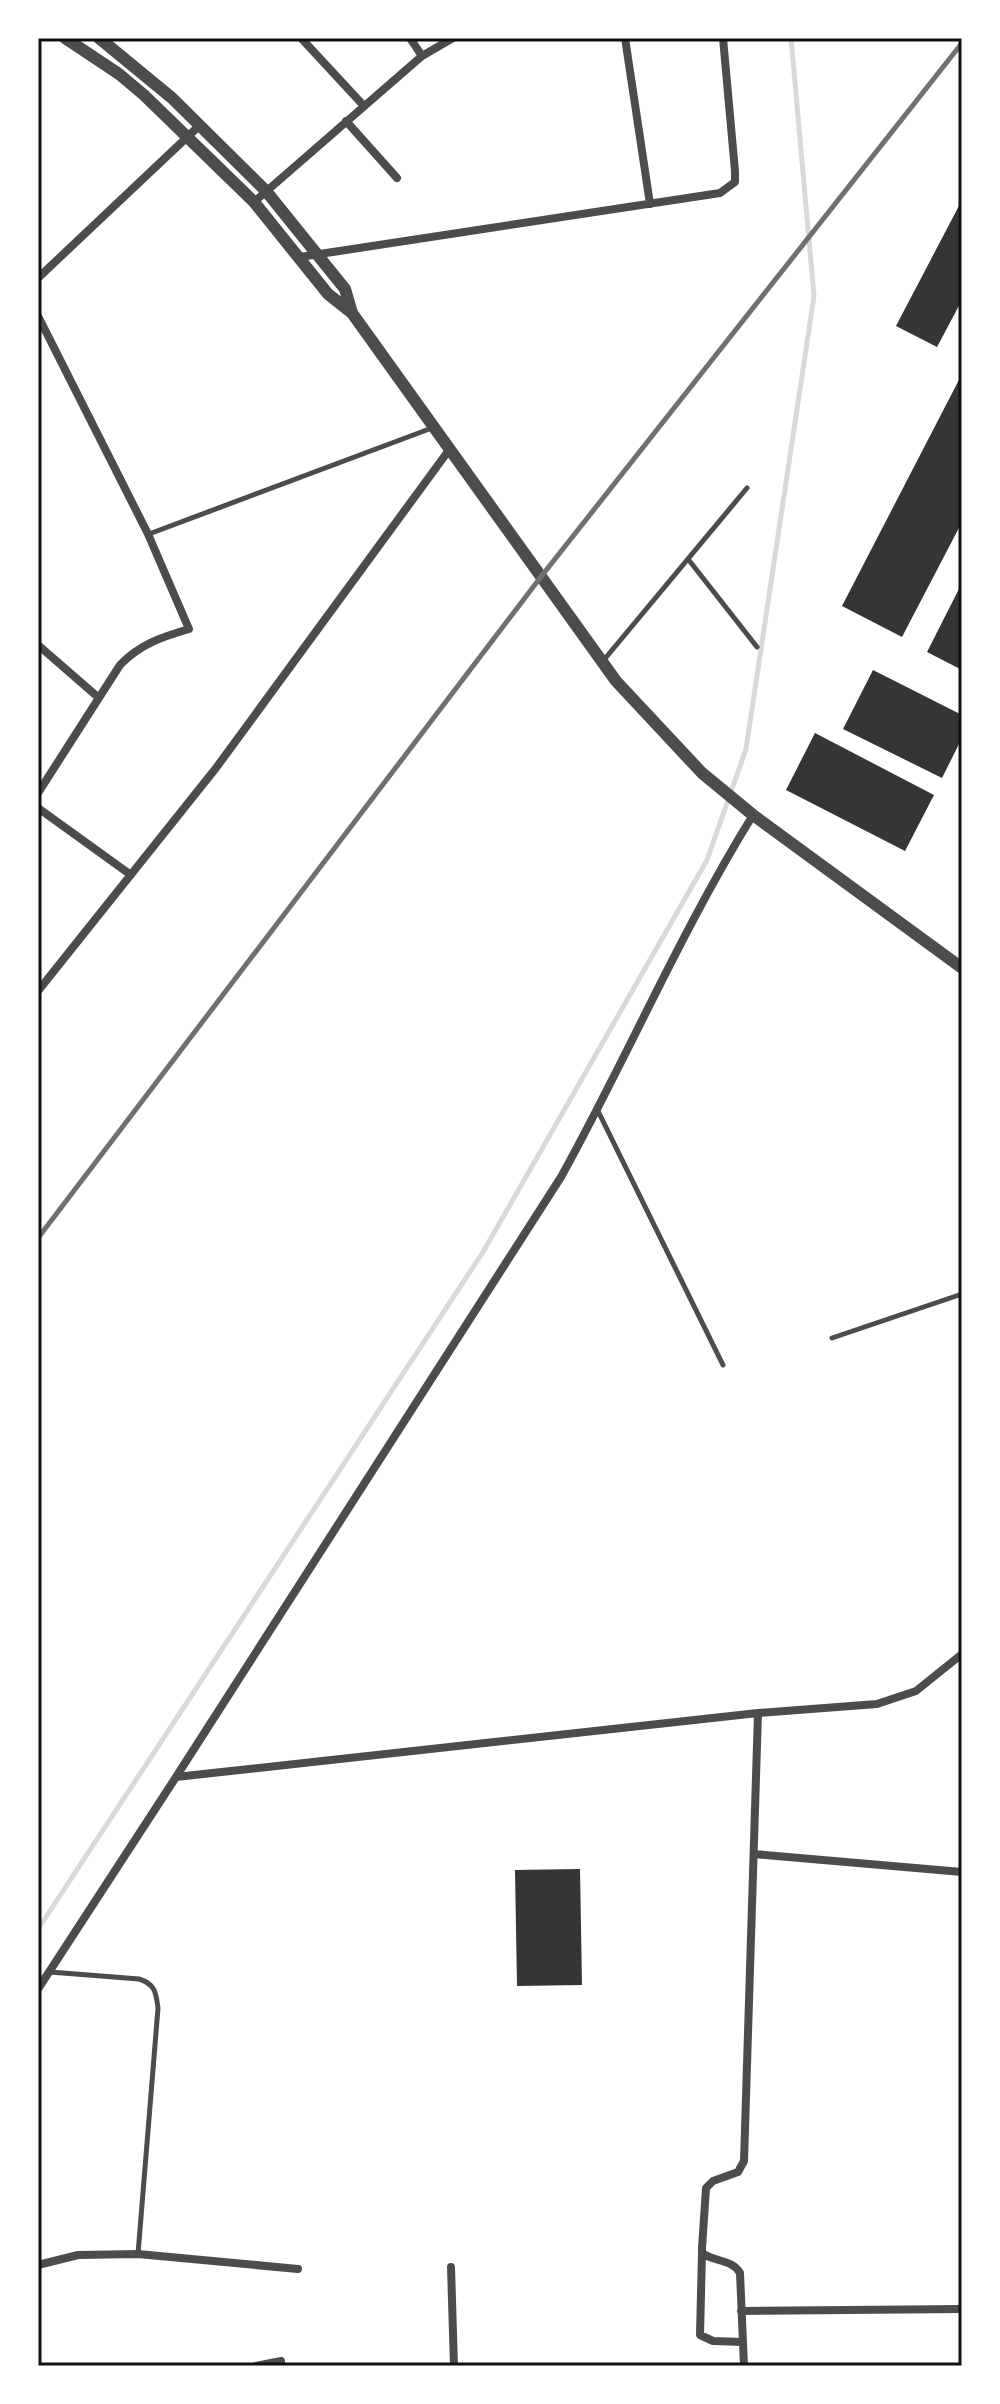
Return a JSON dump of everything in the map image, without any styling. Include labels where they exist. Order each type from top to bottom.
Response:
[{"type":"street","points":[[65,38],[119,74],[188,138],[254,202],[328,294],[352,313],[616,681],[702,773],[749,812],[962,968]]},
{"type":"street","points":[[99,38],[145,74],[266,191],[345,289],[352,313]]},
{"type":"street","points":[[301,38],[364,106]]},
{"type":"street","points":[[410,38],[422,56]]},
{"type":"street","points":[[254,202],[422,56],[453,38]]},
{"type":"street","points":[[625,38],[650,204]]},
{"type":"street","points":[[300,257],[720,193],[735,182],[723,38]]},
{"type":"street","points":[[346,121],[397,178]]},
{"type":"street","points":[[38,278],[200,125]]},
{"type":"street","points":[[38,316],[148,534],[189,629],[155,639],[135,649],[120,665],[39,788]]},
{"type":"street","points":[[38,991],[267,700],[449,450]]},
{"type":"street","points":[[38,645],[99,698]]},
{"type":"street","points":[[38,808],[131,875]]},
{"type":"street","points":[[38,1989],[529,1230],[598,1111],[749,812]]},
{"type":"street","points":[[176,1777],[893,1701],[916,1691],[962,1654]]},
{"type":"street","points":[[743,2342],[713,2341],[700,2335],[706,2188],[713,2181],[738,2172],[744,2161],[758,1713]]},
{"type":"street","points":[[754,1854],[962,1872]]},
{"type":"street","points":[[702,2253],[738,2268],[744,2366]]},
{"type":"street","points":[[38,2265],[78,2255],[138,2254],[298,2269]]},
{"type":"street","points":[[451,2267],[454,2366]]},
{"type":"street","points":[[741,2311],[962,2309]]},
{"type":"street","points":[[256,2366],[281,2361]]},
{"type":"lane","points":[[148,534],[435,426]]},
{"type":"lane","points":[[602,662],[747,488]]},
{"type":"lane","points":[[688,559],[757,647]]},
{"type":"lane","points":[[598,1111],[723,1365]]},
{"type":"lane","points":[[832,1338],[962,1294]]},
{"type":"lane","points":[[49,1972],[139,1979],[150,1982],[156,1990],[158,2008],[138,2254]]},
{"type":"building","points":[[962,200],[962,300],[937,347],[896,326]]},
{"type":"building","points":[[962,374],[962,522],[902,637],[842,606]]},
{"type":"building","points":[[962,583],[962,670],[927,652]]},
{"type":"building","points":[[873,670],[962,715],[962,738],[942,778],[843,729]]},
{"type":"building","points":[[815,733],[934,795],[905,851],[786,790]]},
{"type":"building","points":[[580,1869],[582,1985],[517,1986],[515,1870]]},
{"type":"waterway","points":[[38,1929],[483,1252],[707,860],[746,749],[814,296],[791,38]]},
{"type":"railway","points":[[38,1238],[540,578],[962,43]]}]
